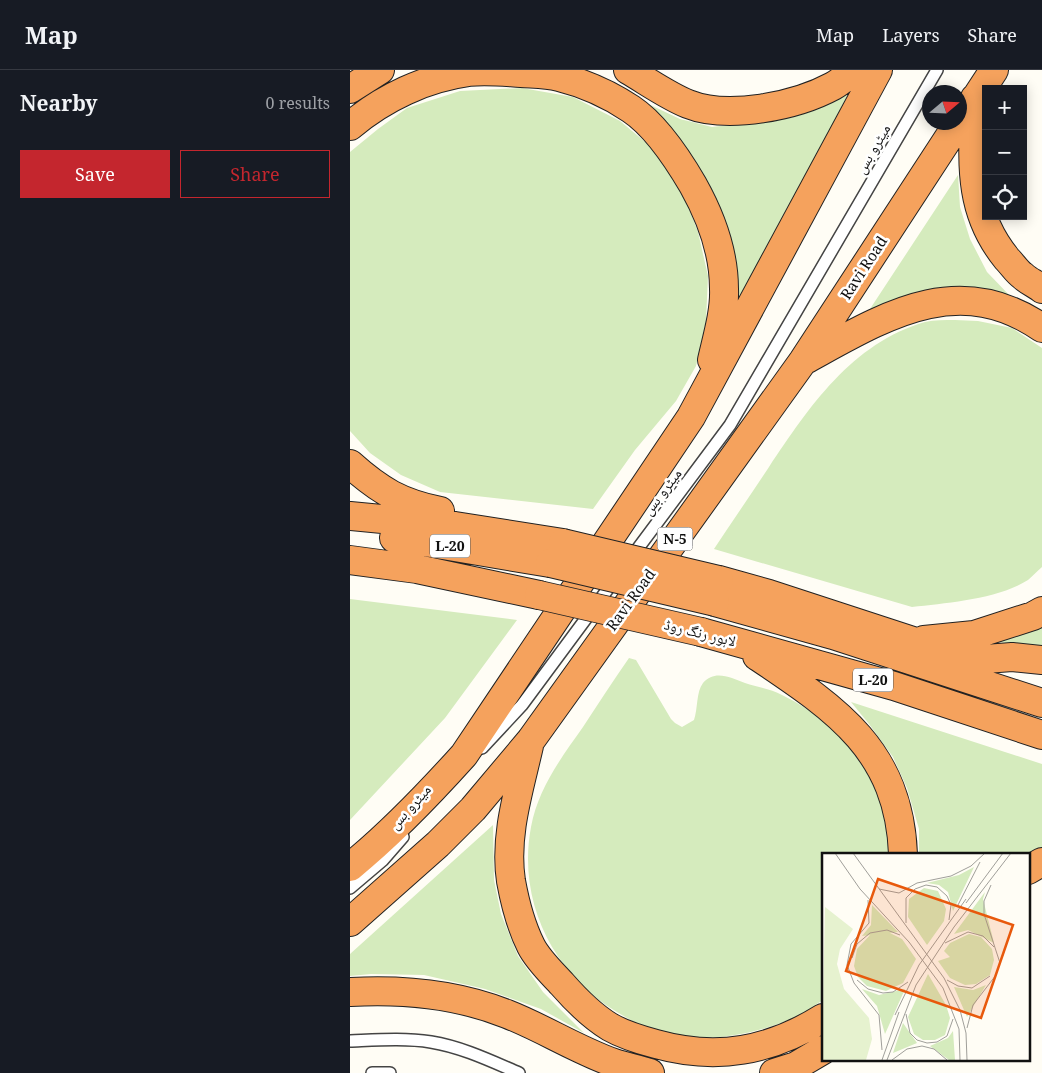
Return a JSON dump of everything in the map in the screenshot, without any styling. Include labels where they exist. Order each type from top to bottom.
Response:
[{"type":"highway","points":[[350,89],[380,70]]},
{"type":"highway","points":[[628,70],[688,104],[724,112],[766,108],[807,97],[834,86],[854,70]]},
{"type":"highway","points":[[350,867],[384,840],[426,798],[464,755],[691,417],[878,70]]},
{"type":"highway","name":"Ravi Road","points":[[967,110],[994,70]]},
{"type":"highway","points":[[350,126],[362,116],[400,93],[435,79],[470,72],[500,71],[558,76],[598,92],[632,110],[662,138],[685,173],[706,208],[719,244],[724,290],[719,333],[708,374],[691,417]]},
{"type":"highway","points":[[975,98],[973,164],[975,193],[984,220],[995,244],[1021,275],[1042,288]]},
{"type":"highway","name":"Ravi Road","points":[[350,922],[438,844],[473,809],[530,740],[803,361],[954,130]]},
{"type":"highway","points":[[803,361],[883,318],[923,304],[976,301],[1008,309],[1042,328]]},
{"type":"highway","points":[[350,464],[389,495],[418,507],[470,517],[557,553]]},
{"type":"highway","points":[[350,516],[455,526],[519,536]]},
{"type":"highway","name":"L-20","points":[[350,533],[425,542],[557,553],[717,591],[833,635],[1042,703]]},
{"type":"highway","name":"لاہور رنگ روڈ","points":[[350,560],[417,568],[701,632],[894,686],[1042,735]]},
{"type":"highway","points":[[717,591],[769,594],[1042,684]]},
{"type":"highway","points":[[913,641],[974,635],[1033,616],[1042,611]]},
{"type":"highway","points":[[736,642],[810,692],[840,716],[870,750],[884,772],[893,794],[902,835],[903,853]]},
{"type":"highway","points":[[972,660],[1012,657],[1042,660]]},
{"type":"highway","points":[[530,740],[514,811],[510,847],[511,880],[519,916],[532,948],[578,1003],[610,1027],[642,1040],[676,1050],[709,1052],[743,1050],[770,1044],[795,1035],[822,1019]]},
{"type":"highway","points":[[1030,869],[1042,862]]},
{"type":"highway","points":[[350,992],[381,990],[414,992],[463,1000],[506,1014],[614,1063],[650,1073]]},
{"type":"highway","points":[[774,1073],[796,1066],[822,1051]]},
{"type":"lane","name":"میٹرو بس","points":[[350,888],[383,860],[522,704],[730,425],[937,70]]},
{"type":"lane","points":[[350,1041],[432,1042],[472,1053],[519,1073]]},
{"type":"lane","points":[[372,1073],[390,1073]]},
{"type":"green space","points":[[522,88],[573,97],[620,121],[655,150],[683,193],[698,232],[708,276],[706,321],[696,366],[676,401],[635,450],[593,509],[440,492],[401,475],[370,453],[350,431],[350,152],[407,108],[460,91]]},
{"type":"green space","points":[[851,88],[733,324],[731,264],[623,92],[680,119],[712,127],[790,118],[817,109]]},
{"type":"green space","points":[[958,175],[960,207],[970,239],[987,272],[1012,298],[868,312]]},
{"type":"green space","points":[[978,321],[1012,328],[1042,348],[1042,567],[1028,580],[1002,592],[972,599],[912,607],[714,549],[800,422],[817,400],[854,361],[875,345],[899,332],[925,322]]},
{"type":"green space","points":[[350,599],[517,620],[445,718],[350,820]]},
{"type":"green space","points":[[1042,623],[1042,648],[998,642],[1017,636]]},
{"type":"green space","points":[[629,658],[636,660],[671,719],[682,727],[694,720],[698,696],[703,683],[713,676],[723,676],[782,695],[814,714],[842,738],[864,767],[880,801],[884,814],[889,853],[822,853],[822,1001],[798,1016],[765,1028],[729,1036],[693,1038],[658,1032],[642,1026],[594,996],[575,977],[558,956],[545,933],[535,908],[530,882],[528,855],[531,827],[539,800],[551,774]]},
{"type":"green space","points":[[851,702],[1042,764],[1042,848],[1030,853],[919,853],[919,829],[907,788],[893,757]]},
{"type":"green space","points":[[493,825],[494,880],[501,914],[518,956],[543,992],[584,1033],[541,1009],[485,989],[424,975],[371,974],[350,976],[350,954]]}]
